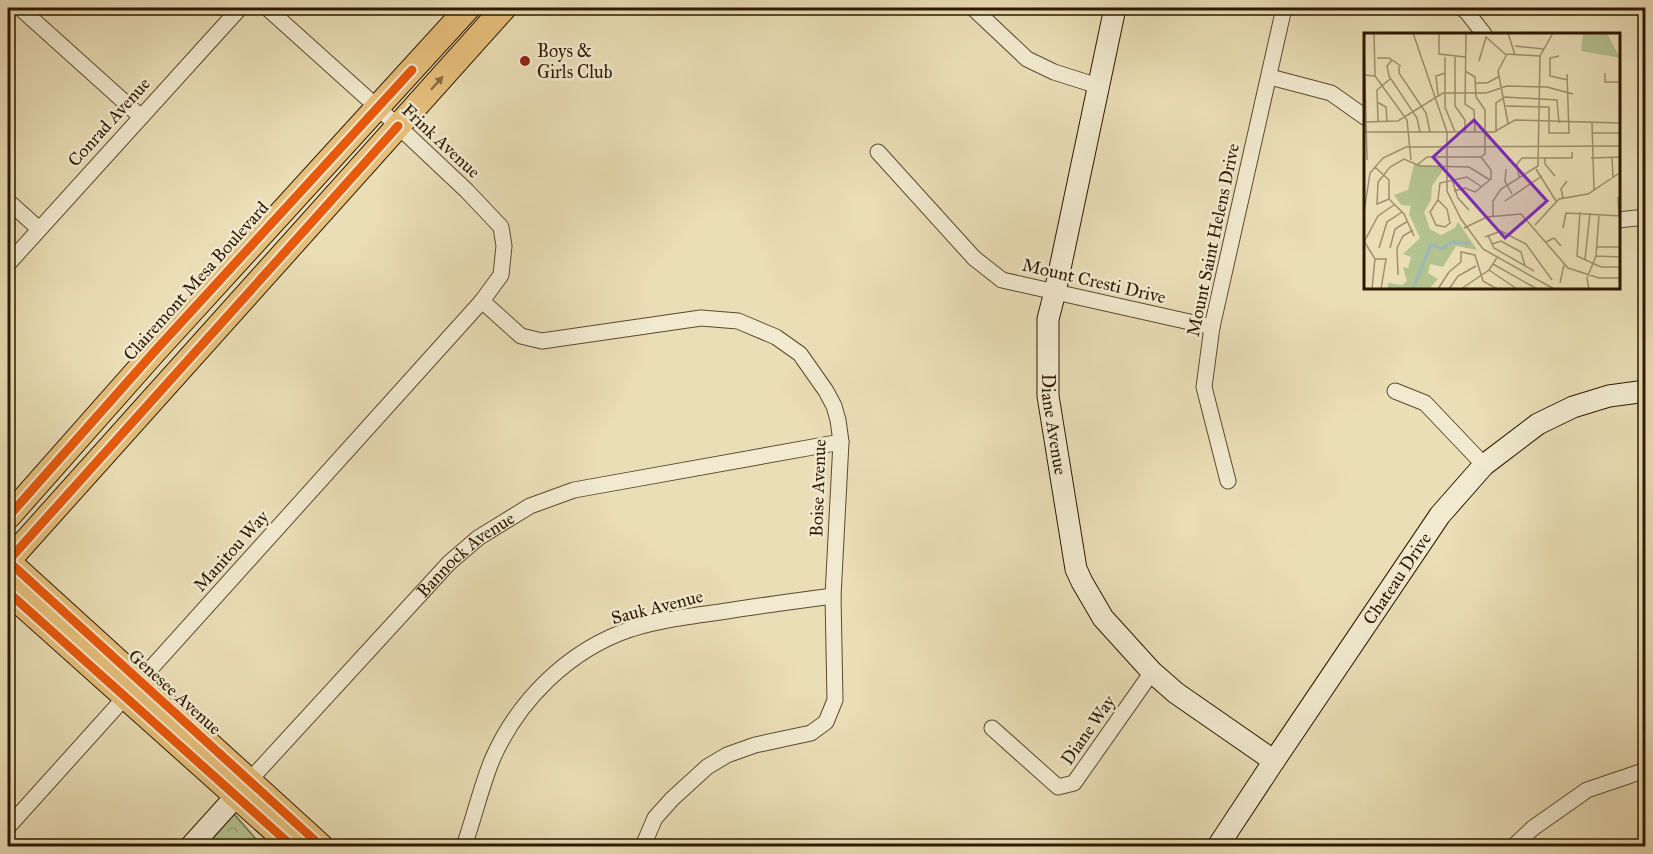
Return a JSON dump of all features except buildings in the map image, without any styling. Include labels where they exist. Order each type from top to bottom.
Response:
[{"type":"main road","name":"Clairemont Mesa Boulevard","points":[[8,517],[154,352],[468,8]]},
{"type":"main road","points":[[8,561],[504,8]]},
{"type":"main road","name":"Genesee Avenue","points":[[8,561],[132,690]]},
{"type":"main road","name":"Genesee Avenue","points":[[8,592],[132,690],[243,789],[321,846]]},
{"type":"main road","name":"Genesee Avenue","points":[[243,789],[292,846]]},
{"type":"street","points":[[20,8],[141,116]]},
{"type":"street","name":"Conrad Avenue","points":[[8,264],[240,8]]},
{"type":"street","name":"Frink Avenue","points":[[267,8],[398,126],[467,191],[501,227],[504,246],[501,275],[482,301]]},
{"type":"street","points":[[973,8],[1027,59],[1054,72],[1098,86]]},
{"type":"street","name":"Diane Avenue","points":[[1115,8],[1055,292],[1047,319],[1048,396],[1076,569],[1103,618],[1152,672],[1176,693],[1274,761]]},
{"type":"street","name":"Mount Saint Helens Drive","points":[[1228,481],[1204,387],[1212,327],[1284,8]]},
{"type":"street","points":[[1461,8],[1483,33]]},
{"type":"street","points":[[1270,77],[1331,93],[1364,116]]},
{"type":"street","name":"Mount Cresti Drive","points":[[878,152],[974,258],[1002,280],[1212,327]]},
{"type":"street","points":[[8,201],[39,229]]},
{"type":"street","points":[[1620,220],[1646,217]]},
{"type":"street","name":"Boise Avenue","points":[[482,301],[521,336],[542,341],[701,318],[738,321],[776,337],[800,354],[834,406],[841,442],[833,596],[835,700],[826,722],[811,733],[755,745],[727,755],[707,766],[655,818],[643,846]]},
{"type":"street","name":"Manitou Way","points":[[8,827],[482,301]]},
{"type":"street","points":[[1395,391],[1425,404],[1484,465]]},
{"type":"street","name":"Chateau Drive","points":[[1218,846],[1440,515],[1484,465],[1538,424],[1573,407],[1609,396],[1646,391]]},
{"type":"street","name":"Bannock Avenue","points":[[191,846],[449,563],[478,538],[530,506],[574,490],[841,442]]},
{"type":"street","name":"Sauk Avenue","points":[[464,846],[493,759],[517,716],[535,692],[568,662],[610,637],[676,618],[833,596]]},
{"type":"street","name":"Diane Way","points":[[992,728],[1058,787],[1074,783],[1152,672]]},
{"type":"street","points":[[1514,846],[1533,828],[1587,790],[1646,770]]},
{"type":"green space","points":[[234,814],[262,846],[206,846]]},
{"type":"cycle path","points":[[8,517],[154,352],[412,70]]},
{"type":"cycle path","points":[[8,561],[398,126]]},
{"type":"cycle path","points":[[8,561],[321,846]]},
{"type":"cycle path","points":[[8,592],[292,846]]},
{"type":"place","name":"Boys & Girls Club","points":[[525,61]]}]
